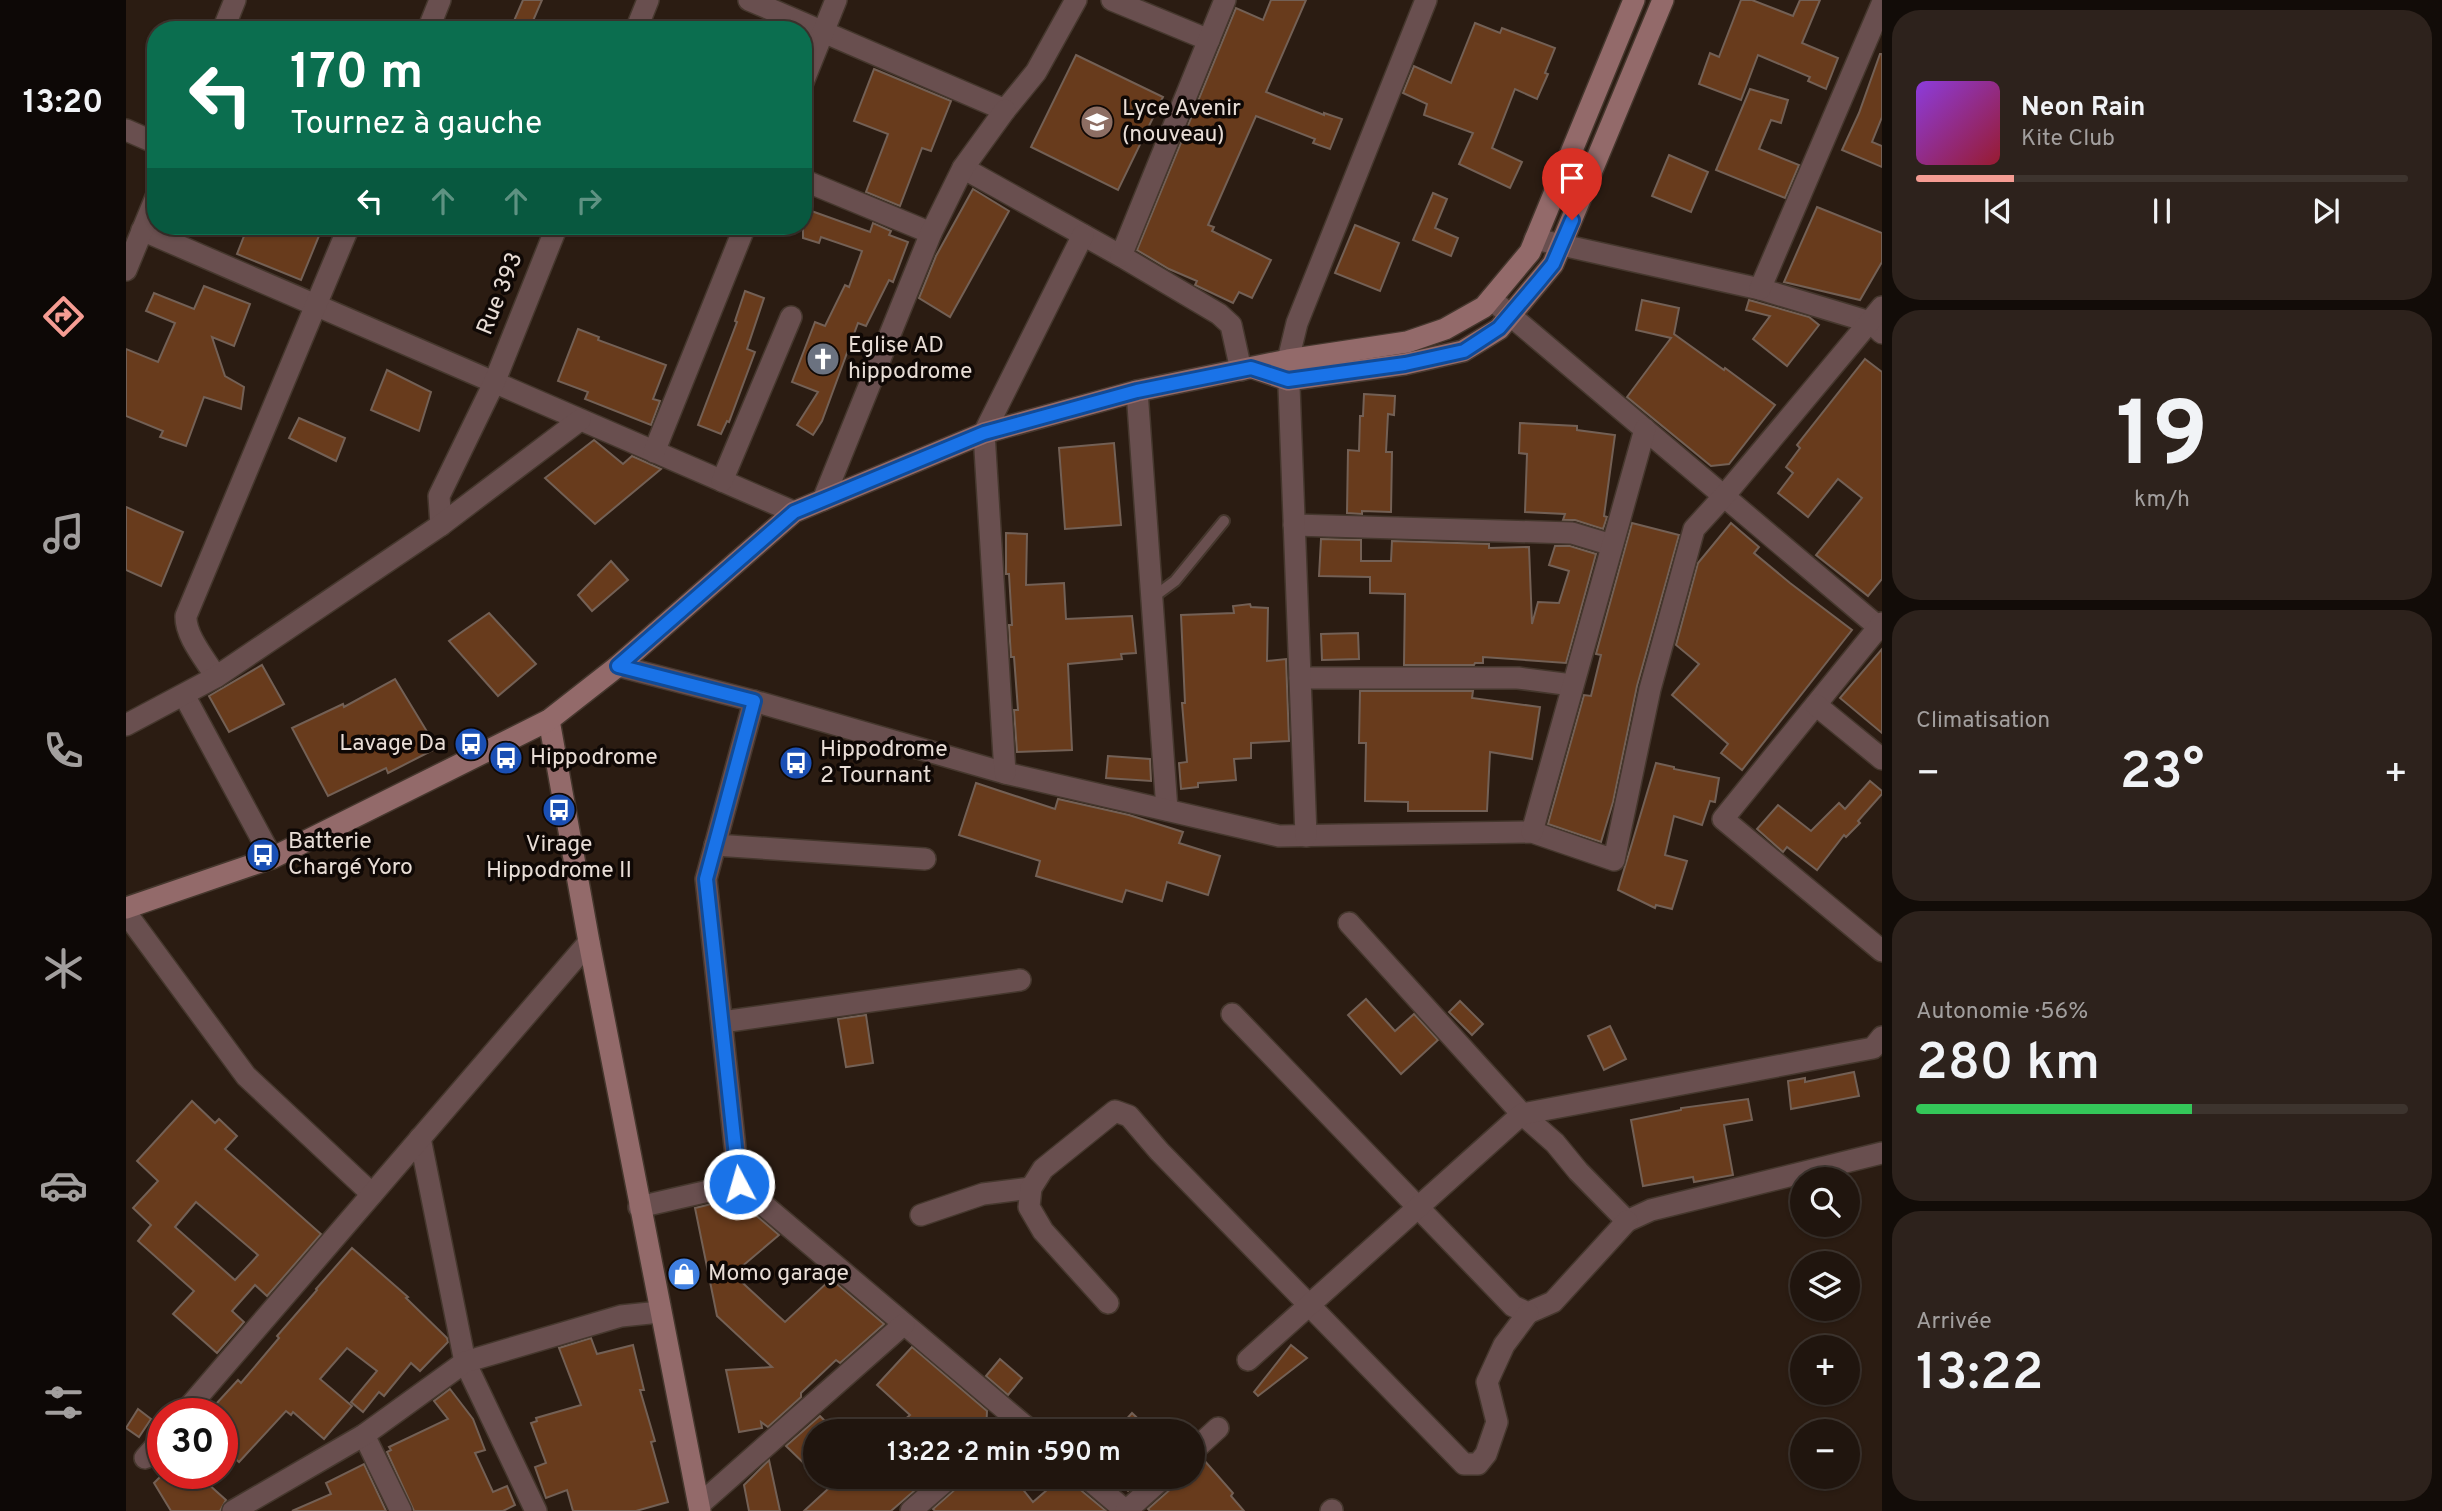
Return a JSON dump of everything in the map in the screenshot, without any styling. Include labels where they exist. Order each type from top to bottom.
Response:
[{"type":"street","points":[[227,21],[235,0]]},
{"type":"street","points":[[432,21],[440,0]]},
{"type":"street","points":[[640,21],[649,0]]},
{"type":"street","points":[[749,0],[800,21]]},
{"type":"street","points":[[812,60],[836,0]]},
{"type":"street","points":[[823,500],[931,233],[963,168],[1036,72],[1076,0]]},
{"type":"street","points":[[1112,0],[1209,40]]},
{"type":"street","points":[[1121,256],[1225,0]]},
{"type":"street","points":[[1306,836],[1288,370],[1297,323],[1426,0]]},
{"type":"street","points":[[1288,370],[1407,342],[1445,329],[1484,307],[1530,252],[1634,0]]},
{"type":"street","points":[[372,1194],[246,1076],[126,910],[272,858],[549,720],[618,666],[794,512],[984,433],[1137,391],[1246,369],[1288,370],[1405,364],[1464,351],[1499,328],[1553,264],[1662,0]]},
{"type":"street","points":[[1760,289],[1882,4]]},
{"type":"street","points":[[812,26],[1005,110]]},
{"type":"street","points":[[126,130],[147,139]]},
{"type":"street","points":[[963,168],[1219,314],[1231,325],[1246,369]]},
{"type":"street","points":[[812,184],[931,233]]},
{"type":"street","points":[[126,270],[147,218]]},
{"type":"street","points":[[142,230],[147,232]]},
{"type":"street","points":[[153,235],[794,512]]},
{"type":"street","points":[[216,677],[186,625],[186,616],[345,235]]},
{"type":"street","name":"Rue 393","points":[[441,525],[439,496],[494,383],[553,235]]},
{"type":"street","points":[[653,452],[741,235]]},
{"type":"street","points":[[1005,773],[984,433],[1083,235]]},
{"type":"street","points":[[618,666],[754,701],[1005,773],[1279,836],[1532,832],[1614,860],[1650,689],[1694,529],[1878,321],[1760,289],[1535,239]]},
{"type":"street","points":[[1491,299],[1881,627],[1723,819],[1882,951]]},
{"type":"street","points":[[722,481],[791,317]]},
{"type":"street","points":[[1137,391],[1167,810]]},
{"type":"street","points":[[126,724],[216,677],[441,525],[579,420]]},
{"type":"street","points":[[1532,832],[1645,429]]},
{"type":"street","points":[[1294,525],[1572,534],[1612,545]]},
{"type":"street","points":[[1300,678],[1518,678],[1572,685]]},
{"type":"street","points":[[184,695],[272,858]]},
{"type":"street","points":[[754,701],[706,879],[739,1184],[904,1324],[1007,1419]]},
{"type":"street","points":[[1816,705],[1882,759]]},
{"type":"street","points":[[549,720],[639,1207],[699,1508]]},
{"type":"street","points":[[715,845],[925,859]]},
{"type":"street","points":[[1349,923],[1522,1114],[1555,1143],[1627,1221]]},
{"type":"street","points":[[197,1398],[589,942]]},
{"type":"street","points":[[722,1022],[1020,980]]},
{"type":"street","points":[[1232,1014],[1513,1306],[1528,1312]]},
{"type":"street","points":[[1248,1360],[1522,1114],[1873,1048],[1882,1037]]},
{"type":"street","points":[[1108,1303],[1043,1231],[1029,1208],[1031,1188],[1043,1169],[1115,1111],[1129,1116],[1159,1151],[1464,1464],[1478,1464],[1486,1454],[1497,1422],[1487,1382],[1504,1345],[1528,1312],[1553,1302],[1627,1221],[1651,1210],[1882,1153]]},
{"type":"street","points":[[420,1138],[465,1363],[536,1511]]},
{"type":"street","points":[[639,1207],[739,1184]]},
{"type":"street","points":[[921,1215],[983,1194],[1031,1188]]},
{"type":"street","points":[[233,1511],[365,1435],[465,1363],[621,1316],[660,1312]]},
{"type":"street","points":[[699,1508],[904,1324]]},
{"type":"street","points":[[1205,1439],[1217,1428]]},
{"type":"street","points":[[365,1435],[401,1511]]},
{"type":"street","points":[[911,1511],[936,1489]]},
{"type":"street","points":[[1100,1489],[1126,1511],[1151,1489]]},
{"type":"lane","points":[[1152,598],[1175,581],[1224,521]]},
{"type":"building","points":[[523,0],[542,0],[533,21],[514,21]]},
{"type":"building","points":[[1271,0],[1306,0],[1266,92],[1324,115],[1342,119],[1330,149],[1313,143],[1315,139],[1256,116],[1208,225],[1214,227],[1212,231],[1271,260],[1252,298],[1239,292],[1233,303],[1195,285],[1197,281],[1169,269],[1137,250],[1236,8],[1263,20]]},
{"type":"building","points":[[1741,0],[1752,0],[1793,16],[1800,0],[1820,0],[1802,43],[1838,58],[1826,89],[1808,81],[1810,77],[1758,55],[1741,100],[1699,84],[1710,53],[1719,57]]},
{"type":"building","points":[[1475,23],[1500,33],[1502,28],[1555,48],[1537,99],[1515,89],[1492,148],[1522,162],[1510,188],[1459,164],[1473,133],[1424,115],[1427,104],[1403,93],[1414,66],[1451,83]]},
{"type":"building","points":[[1880,54],[1882,117],[1872,142],[1882,146],[1882,167],[1842,150],[1859,113]]},
{"type":"building","name":"Lyce Avenir (nouveau)","points":[[1076,55],[1163,97],[1118,190],[1031,147]]},
{"type":"building","points":[[874,69],[951,101],[931,151],[922,148],[900,206],[866,192],[888,134],[854,121]]},
{"type":"building","points":[[1750,89],[1788,100],[1781,123],[1771,120],[1759,149],[1799,165],[1785,198],[1716,170]]},
{"type":"building","points":[[1669,155],[1708,172],[1691,212],[1652,196]]},
{"type":"building","points":[[973,189],[1009,211],[950,317],[919,298],[936,256]]},
{"type":"building","points":[[1433,193],[1447,199],[1435,228],[1458,238],[1451,256],[1413,240]]},
{"type":"building","points":[[1817,207],[1882,233],[1882,262],[1860,300],[1784,282]]},
{"type":"building","points":[[812,211],[870,232],[873,223],[891,231],[889,235],[908,242],[893,282],[889,280],[866,326],[858,323],[822,421],[813,435],[797,425],[818,392],[792,382],[815,322],[825,326],[845,285],[849,287],[862,251],[821,237],[819,243],[803,238],[803,235],[812,235]]},
{"type":"building","points":[[1355,225],[1399,243],[1380,291],[1335,273]]},
{"type":"building","points":[[244,235],[319,235],[301,280],[237,254]]},
{"type":"building","points":[[204,286],[250,304],[234,346],[212,337],[225,376],[244,387],[241,409],[204,397],[186,446],[160,437],[163,431],[126,416],[126,349],[158,362],[175,323],[146,311],[154,293],[194,309]]},
{"type":"building","points":[[745,291],[764,298],[747,349],[755,352],[729,422],[727,421],[721,434],[698,425],[737,322],[735,321]]},
{"type":"building","points":[[1642,300],[1679,308],[1674,334],[1775,405],[1729,464],[1711,466],[1627,397],[1671,338],[1636,330]]},
{"type":"building","points":[[1749,300],[1809,317],[1819,325],[1787,366],[1753,339],[1770,316],[1746,310]]},
{"type":"building","points":[[578,329],[599,337],[598,340],[666,365],[653,399],[660,401],[651,425],[585,399],[588,392],[558,381]]},
{"type":"building","points":[[1865,359],[1882,372],[1882,579],[1868,596],[1816,555],[1862,498],[1838,479],[1808,517],[1778,493],[1793,473],[1786,467],[1800,448],[1797,445]]},
{"type":"building","points":[[387,370],[431,392],[419,431],[371,410]]},
{"type":"building","points":[[1364,394],[1395,396],[1394,415],[1388,414],[1386,452],[1392,452],[1391,512],[1347,513],[1348,450],[1359,451]]},
{"type":"building","points":[[299,418],[345,438],[336,461],[289,438]]},
{"type":"building","points":[[1520,423],[1577,426],[1577,430],[1615,435],[1604,516],[1607,517],[1603,529],[1575,520],[1563,520],[1565,514],[1525,512],[1527,454],[1519,453]]},
{"type":"building","points":[[594,440],[623,464],[632,456],[661,469],[595,524],[545,478]]},
{"type":"building","points":[[1114,443],[1121,525],[1065,529],[1059,448]]},
{"type":"building","points":[[126,507],[183,532],[161,586],[126,570]]},
{"type":"building","points":[[1632,523],[1679,535],[1637,686],[1613,802],[1601,842],[1548,824],[1584,695],[1591,696],[1601,655],[1596,654]]},
{"type":"building","points":[[1731,523],[1759,547],[1754,553],[1852,630],[1742,770],[1721,753],[1728,744],[1672,695],[1699,664],[1676,645],[1698,563]]},
{"type":"building","points":[[1006,533],[1027,534],[1026,585],[1064,583],[1066,619],[1132,616],[1136,653],[1121,654],[1122,659],[1068,664],[1072,750],[1017,752],[1014,710],[1018,710],[1014,657],[1011,657],[1009,625],[1012,625],[1009,574],[1006,574]]},
{"type":"building","points":[[1321,539],[1361,540],[1361,561],[1391,561],[1392,541],[1489,544],[1489,548],[1529,547],[1532,624],[1538,602],[1559,603],[1569,571],[1549,565],[1555,546],[1570,546],[1596,554],[1566,663],[1483,657],[1483,663],[1474,665],[1404,665],[1405,594],[1370,593],[1370,577],[1319,576]]},
{"type":"building","points":[[611,561],[628,580],[592,611],[578,595]]},
{"type":"building","points":[[1250,604],[1251,607],[1268,608],[1267,661],[1286,659],[1289,741],[1251,743],[1251,758],[1234,759],[1236,780],[1198,783],[1198,787],[1181,789],[1179,763],[1187,762],[1182,703],[1185,703],[1181,615],[1234,613],[1233,606]]},
{"type":"building","points":[[489,613],[536,664],[498,696],[449,641]]},
{"type":"building","points":[[1358,633],[1359,659],[1322,660],[1321,634]]},
{"type":"building","points":[[1882,649],[1882,733],[1840,698]]},
{"type":"building","points":[[262,665],[284,704],[229,732],[209,696]]},
{"type":"building","points":[[395,679],[437,748],[388,773],[386,768],[328,796],[292,728],[343,704],[344,707]]},
{"type":"building","points":[[1360,691],[1473,691],[1472,698],[1540,707],[1532,759],[1490,752],[1487,811],[1408,811],[1408,802],[1365,801],[1366,743],[1359,743]]},
{"type":"building","points":[[1108,756],[1150,759],[1151,781],[1106,778]]},
{"type":"building","points":[[1656,763],[1719,778],[1715,802],[1710,801],[1702,825],[1674,816],[1665,855],[1687,861],[1672,909],[1656,905],[1655,908],[1618,890]]},
{"type":"building","points":[[1870,781],[1882,794],[1858,821],[1860,823],[1846,837],[1844,835],[1817,870],[1787,847],[1783,852],[1757,829],[1778,805],[1811,831],[1839,803],[1845,809]]},
{"type":"building","points":[[976,783],[1055,809],[1058,799],[1129,815],[1183,832],[1179,843],[1220,856],[1208,895],[1167,882],[1162,901],[1126,890],[1122,902],[1036,876],[1040,861],[959,835]]},
{"type":"building","points":[[1366,999],[1395,1031],[1414,1014],[1438,1040],[1401,1074],[1348,1015]]},
{"type":"building","points":[[1460,1001],[1483,1024],[1472,1035],[1449,1012]]},
{"type":"building","points":[[866,1015],[873,1063],[846,1067],[838,1019]]},
{"type":"building","points":[[1610,1026],[1626,1059],[1604,1070],[1588,1036]]},
{"type":"building","points":[[1854,1072],[1859,1096],[1791,1109],[1788,1081],[1805,1078],[1805,1082]]},
{"type":"building","points":[[1748,1099],[1752,1120],[1724,1125],[1733,1175],[1694,1182],[1693,1177],[1643,1186],[1631,1120],[1681,1108]]},
{"type":"building","points":[[192,1101],[215,1123],[219,1119],[237,1136],[225,1149],[321,1234],[267,1296],[255,1285],[232,1311],[244,1322],[217,1353],[173,1314],[194,1291],[138,1241],[151,1225],[133,1208],[158,1181],[137,1161]],"holes":[[[196,1202],[258,1255],[235,1280],[175,1227]]]},
{"type":"building","points":[[736,1198],[779,1235],[733,1274],[785,1322],[831,1279],[884,1324],[840,1363],[836,1360],[768,1427],[761,1422],[762,1428],[739,1432],[726,1370],[772,1367],[717,1316],[695,1208]]},
{"type":"building","points":[[352,1248],[408,1297],[406,1298],[448,1342],[420,1371],[411,1363],[384,1396],[379,1392],[363,1412],[351,1402],[377,1371],[347,1348],[320,1379],[352,1406],[324,1439],[293,1412],[291,1415],[286,1411],[239,1462],[238,1398],[222,1398],[238,1380],[241,1383]]},
{"type":"building","points":[[591,1338],[597,1354],[633,1345],[644,1390],[640,1390],[655,1441],[651,1442],[668,1502],[636,1511],[573,1511],[567,1490],[546,1498],[535,1467],[546,1463],[531,1423],[537,1421],[536,1418],[581,1405],[559,1348]]},
{"type":"building","points":[[1291,1345],[1307,1358],[1258,1396],[1254,1392]]},
{"type":"building","points":[[912,1347],[987,1411],[987,1419],[905,1419],[910,1415],[877,1385]]},
{"type":"building","points":[[1000,1359],[1022,1378],[1008,1395],[986,1376]]},
{"type":"building","points":[[450,1389],[473,1419],[485,1450],[475,1453],[493,1492],[507,1486],[515,1505],[503,1511],[414,1511],[387,1452],[391,1450],[389,1447],[448,1419],[434,1401]]},
{"type":"building","points":[[138,1409],[147,1416],[147,1425],[139,1437],[126,1428]]},
{"type":"building","points":[[1132,1413],[1138,1419],[1127,1419]]},
{"type":"building","points":[[803,1431],[803,1462],[786,1446]]},
{"type":"building","points":[[769,1460],[780,1511],[749,1511],[744,1485]]},
{"type":"building","points":[[1205,1461],[1233,1493],[1231,1496],[1244,1511],[1150,1511],[1148,1509],[1171,1489],[1205,1489]]},
{"type":"building","points":[[364,1464],[386,1511],[292,1511],[331,1494],[326,1483]]},
{"type":"building","points":[[158,1489],[214,1489],[226,1500],[220,1511],[171,1511]]},
{"type":"building","points":[[828,1489],[916,1489],[891,1511],[804,1511]]},
{"type":"building","points":[[956,1489],[1023,1489],[1033,1502],[1048,1489],[1079,1489],[1106,1511],[935,1511],[933,1509]]},
{"type":"place","name":"Lyce Avenir (nouveau)","points":[[1097,122]]},
{"type":"place","name":"Eglise AD hippodrome","points":[[823,359]]},
{"type":"place","name":"Lavage Da","points":[[471,744]]},
{"type":"place","name":"Hippodrome","points":[[506,758]]},
{"type":"place","name":"Hippodrome 2 Tournant","points":[[796,763]]},
{"type":"place","name":"Virage Hippodrome II","points":[[559,810]]},
{"type":"place","name":"Batterie Chargé Yoro","points":[[263,855]]},
{"type":"place","name":"Momo garage","points":[[684,1274]]},
{"type":"route","points":[[739,1184],[706,879],[754,701],[618,666],[794,512],[984,433],[1137,391],[1251,368],[1288,380],[1405,364],[1464,351],[1499,328],[1539,281],[1553,264],[1572,220]]}]
